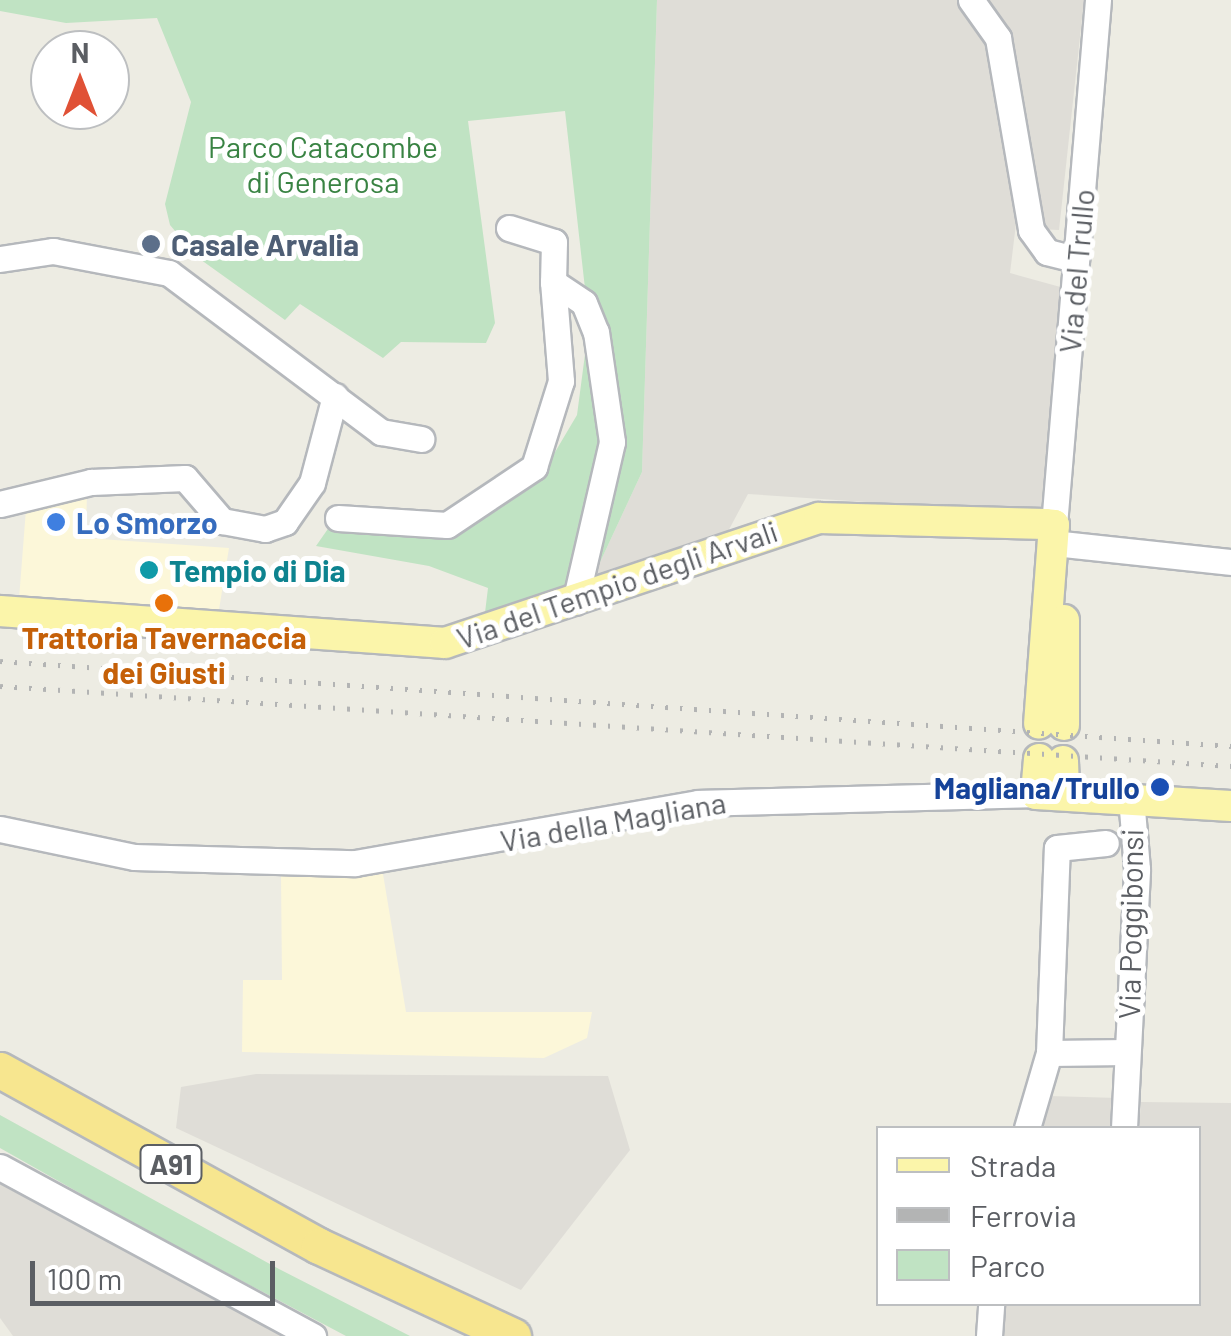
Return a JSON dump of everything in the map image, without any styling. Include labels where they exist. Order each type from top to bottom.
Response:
[{"type":"highway","name":"A91","points":[[0,1070],[319,1246],[512,1336]]},
{"type":"highway","name":"A91","points":[[0,1096],[451,1336]]},
{"type":"main road","name":"Via del Tempio degli Arvali","points":[[0,611],[388,645],[466,640],[819,518],[1054,534]]},
{"type":"main road","name":"Via del Trullo","points":[[1052,724],[1054,534]]},
{"type":"main road","points":[[1050,795],[1051,760]]},
{"type":"main road","name":"Via della Magliana","points":[[1050,795],[1231,806]]},
{"type":"street","points":[[971,0],[998,38],[1031,230],[1052,255],[1076,259]]},
{"type":"street","name":"Via del Trullo","points":[[1054,534],[1098,0]]},
{"type":"street","points":[[338,518],[447,525],[534,466],[561,381],[553,282],[554,242],[509,228]]},
{"type":"street","points":[[0,259],[53,250],[169,273],[390,437],[422,439]]},
{"type":"street","points":[[553,282],[584,303],[596,332],[612,442],[575,602]]},
{"type":"street","points":[[0,504],[91,482],[184,478],[222,520],[265,529],[284,522],[312,483],[335,396]]},
{"type":"street","points":[[1054,534],[1231,562]]},
{"type":"street","name":"Via della Magliana","points":[[0,829],[134,857],[355,864],[698,803],[1050,795]]},
{"type":"street","name":"Via Poggibonsi","points":[[1124,1126],[1138,869],[1130,797]]},
{"type":"street","points":[[1028,1126],[1049,1053],[1057,848],[1106,843]]},
{"type":"street","name":"Via Poggibonsi","points":[[1049,1053],[1127,1052]]},
{"type":"street","points":[[0,1166],[314,1336]]},
{"type":"street","points":[[989,1336],[991,1306]]},
{"type":"shaded area","points":[[657,0],[957,0],[989,47],[1019,199],[1010,273],[1064,288],[1044,514],[748,494],[725,537],[589,586],[642,472]]},
{"type":"shaded area","points":[[978,0],[1084,0],[1059,230],[1037,229]]},
{"type":"shaded area","points":[[87,490],[86,538],[229,548],[217,622],[19,599],[26,509]]},
{"type":"shaded area","points":[[383,874],[406,1012],[592,1012],[587,1038],[544,1058],[242,1052],[243,980],[282,980],[281,876]]},
{"type":"shaded area","points":[[256,1074],[608,1076],[630,1150],[521,1290],[176,1128],[181,1087]]},
{"type":"shaded area","points":[[1049,1096],[1118,1098],[1117,1126],[1041,1126]]},
{"type":"shaded area","points":[[1141,1102],[1231,1103],[1231,1336],[996,1336],[998,1306],[1201,1306],[1201,1126],[1139,1126]]},
{"type":"shaded area","points":[[0,1184],[283,1336],[13,1336],[0,1318]]},
{"type":"green space","name":"Parco Catacombe di Generosa","points":[[0,0],[657,0],[642,472],[589,586],[483,629],[488,588],[429,566],[316,546],[332,523],[446,534],[496,511],[545,469],[577,415],[589,324],[565,111],[468,121],[495,323],[486,343],[401,342],[383,358],[300,304],[285,320],[197,257],[170,225],[165,204],[191,102],[157,18],[66,23],[0,11]]},
{"type":"green space","points":[[0,1115],[279,1269],[410,1336],[346,1336],[138,1226],[0,1148]]},
{"type":"railway","points":[[0,661],[1231,746]]},
{"type":"railway","points":[[0,686],[1231,766]]},
{"type":"place","name":"Casale Arvalia","points":[[151,244]]},
{"type":"place","name":"Lo Smorzo","points":[[56,522]]},
{"type":"place","name":"Tempio di Dia","points":[[149,570]]},
{"type":"place","name":"Trattoria Tavernaccia dei Giusti","points":[[164,603]]},
{"type":"place","name":"Magliana/Trullo","points":[[1160,787]]}]
